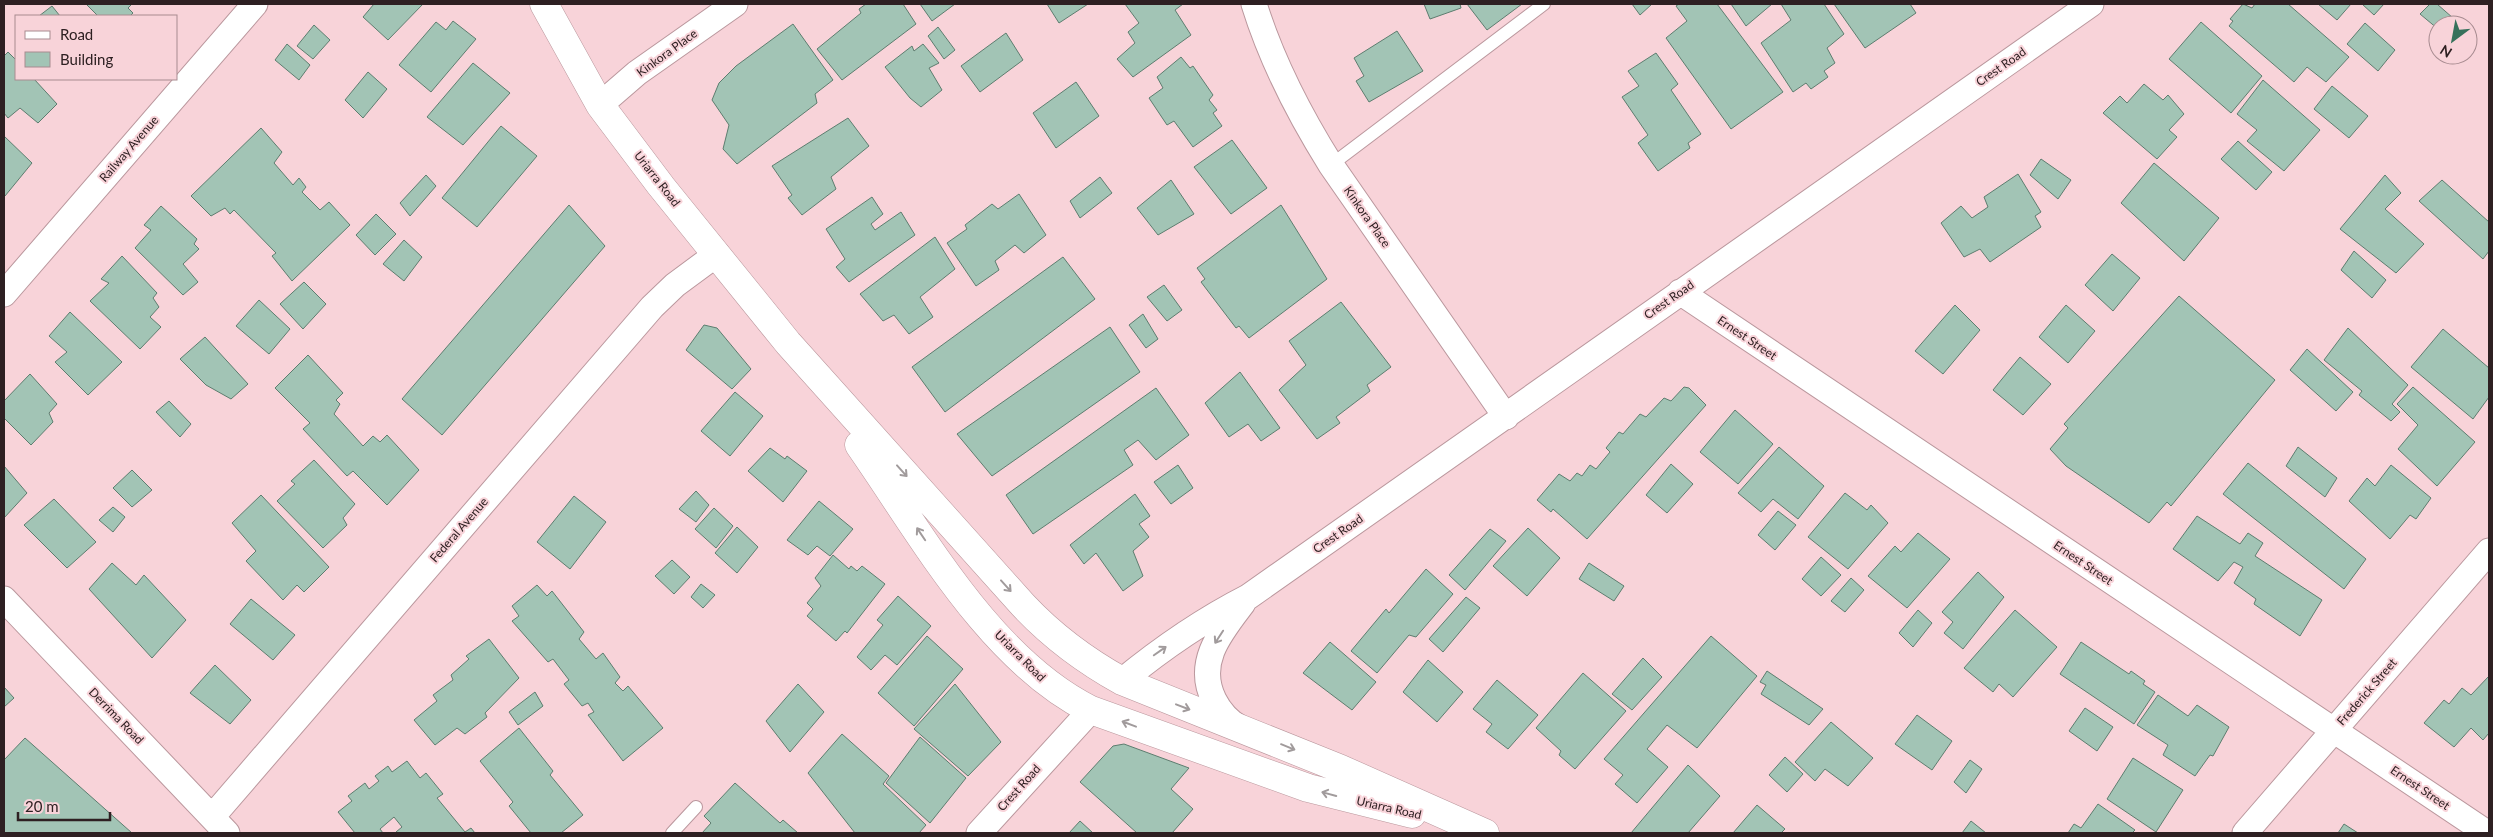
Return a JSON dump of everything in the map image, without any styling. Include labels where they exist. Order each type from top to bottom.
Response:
[{"type":"main road","name":"Uriarra Road","points":[[544,4],[600,105],[661,186],[788,343],[1041,624],[1076,654],[1122,681],[1362,778],[1473,829]]},
{"type":"main road","name":"Uriarra Road","points":[[788,343],[949,575],[984,619],[1039,677],[1060,693],[1091,710],[1208,754],[1308,788],[1473,829]]},
{"type":"main road","name":"Crest Road","points":[[1091,710],[1122,681]]},
{"type":"street","name":"Railway Avenue","points":[[4,294],[255,4]]},
{"type":"street","name":"Kinkora Place","points":[[600,105],[637,73],[735,4]]},
{"type":"street","name":"Kinkora Place","points":[[1254,4],[1282,78],[1304,122],[1331,165],[1506,417]]},
{"type":"street","name":"Crest Road","points":[[1122,681],[1171,643],[1224,609],[1248,597],[1506,417],[1680,292],[2091,4]]},
{"type":"street","name":"Federal Avenue","points":[[220,825],[652,307],[675,285],[717,254]]},
{"type":"street","name":"Ernest Street","points":[[1680,292],[2487,833]]},
{"type":"street","name":"Frederick Street","points":[[2245,833],[2489,551]]},
{"type":"street","name":"Crest Road","points":[[1242,729],[1229,721],[1220,711],[1211,695],[1206,672],[1213,646],[1248,597]]},
{"type":"street","name":"Derrima Road","points":[[4,599],[220,825]]},
{"type":"street","name":"Crest Road","points":[[979,833],[1091,710]]},
{"type":"lane","points":[[1331,165],[1544,4]]},
{"type":"lane","points":[[672,833],[696,807]]},
{"type":"building","points":[[86,4],[132,4],[128,8],[133,13],[131,15],[97,15]]},
{"type":"building","points":[[374,4],[423,4],[388,40],[363,17]]},
{"type":"building","points":[[866,4],[903,4],[916,24],[842,80],[817,49],[861,13],[859,9]]},
{"type":"building","points":[[920,4],[955,4],[932,21]]},
{"type":"building","points":[[1047,4],[1088,4],[1059,23]]},
{"type":"building","points":[[1125,4],[1183,4],[1175,10],[1191,35],[1133,77],[1117,59],[1135,43],[1128,32],[1139,23]]},
{"type":"building","points":[[1424,4],[1460,4],[1461,8],[1430,19]]},
{"type":"building","points":[[1467,4],[1522,4],[1487,30]]},
{"type":"building","points":[[1632,4],[1652,4],[1640,15]]},
{"type":"building","points":[[1679,4],[1717,4],[1783,92],[1731,129],[1666,38],[1687,21],[1676,6]]},
{"type":"building","points":[[1731,4],[1772,4],[1746,26]]},
{"type":"building","points":[[1781,4],[1824,4],[1844,34],[1827,48],[1835,63],[1824,71],[1828,77],[1811,89],[1806,83],[1793,92],[1761,43],[1791,20]]},
{"type":"building","points":[[1834,4],[1910,4],[1916,13],[1865,48]]},
{"type":"building","points":[[2243,4],[2252,8],[2255,4],[2288,4],[2349,57],[2326,82],[2307,67],[2294,82],[2229,26],[2233,21],[2230,19]]},
{"type":"building","points":[[2318,4],[2351,4],[2337,20]]},
{"type":"building","points":[[2362,4],[2384,4],[2374,15]]},
{"type":"building","points":[[2430,4],[2437,4],[2450,15],[2428,15],[2428,21],[2420,14]]},
{"type":"building","points":[[52,6],[59,15],[40,15]]},
{"type":"building","points":[[453,21],[476,39],[431,92],[399,65],[436,22],[446,30]]},
{"type":"building","points":[[2201,22],[2262,76],[2231,113],[2169,59]]},
{"type":"building","points":[[2365,23],[2395,50],[2378,71],[2347,44]]},
{"type":"building","points":[[793,24],[833,80],[815,94],[817,103],[737,164],[723,149],[729,125],[712,100],[719,83],[736,66]]},
{"type":"building","points":[[314,25],[330,40],[313,59],[297,46]]},
{"type":"building","points":[[938,27],[955,50],[944,59],[928,36]]},
{"type":"building","points":[[1397,31],[1423,71],[1369,102],[1356,81],[1364,76],[1354,58]]},
{"type":"building","points":[[1006,33],[1023,60],[980,92],[961,66]]},
{"type":"building","points":[[287,44],[310,65],[299,80],[275,60]]},
{"type":"building","points":[[923,44],[939,63],[929,68],[942,90],[921,107],[910,98],[885,67],[912,46],[914,51]]},
{"type":"building","points":[[8,52],[15,59],[15,80],[35,80],[57,104],[38,123],[20,108],[8,118],[4,113],[4,56]]},
{"type":"building","points":[[1656,53],[1678,84],[1671,90],[1701,134],[1688,143],[1690,148],[1658,171],[1638,143],[1648,135],[1622,97],[1639,86],[1628,71]]},
{"type":"building","points":[[1181,57],[1190,68],[1193,66],[1213,95],[1209,100],[1217,110],[1213,113],[1222,126],[1193,147],[1174,121],[1167,125],[1149,98],[1163,88],[1157,77]]},
{"type":"building","points":[[473,63],[510,93],[463,145],[427,117]]},
{"type":"building","points":[[368,72],[387,89],[363,118],[345,100]]},
{"type":"building","points":[[2263,80],[2320,130],[2284,171],[2247,141],[2257,130],[2237,114]]},
{"type":"building","points":[[1076,82],[1099,116],[1056,148],[1033,113]]},
{"type":"building","points":[[2144,84],[2163,100],[2168,95],[2184,114],[2169,130],[2177,137],[2157,159],[2103,113],[2120,96],[2127,103]]},
{"type":"building","points":[[2332,86],[2368,116],[2349,138],[2314,109]]},
{"type":"building","points":[[848,118],[869,146],[831,177],[836,189],[802,215],[788,198],[792,195],[772,166]]},
{"type":"building","points":[[501,126],[537,156],[477,227],[442,198]]},
{"type":"building","points":[[261,128],[282,152],[274,163],[293,185],[299,178],[306,187],[302,192],[320,210],[329,202],[350,225],[292,281],[272,256],[276,253],[234,210],[230,214],[225,208],[211,216],[191,196]]},
{"type":"building","points":[[4,136],[32,163],[5,196],[4,195]]},
{"type":"building","points":[[1232,140],[1267,188],[1231,214],[1194,167]]},
{"type":"building","points":[[2238,141],[2272,172],[2256,190],[2221,159]]},
{"type":"building","points":[[2041,159],[2071,180],[2058,199],[2030,175]]},
{"type":"building","points":[[2154,163],[2219,218],[2184,261],[2121,203]]},
{"type":"building","points":[[2018,174],[2041,212],[2035,216],[2041,227],[1990,262],[1980,249],[1964,257],[1941,223],[1961,206],[1972,218],[1988,207],[1984,197]]},
{"type":"building","points":[[426,175],[436,186],[410,216],[400,203]]},
{"type":"building","points":[[2385,175],[2401,193],[2385,209],[2424,244],[2396,273],[2340,229]]},
{"type":"building","points":[[1100,177],[1112,193],[1080,218],[1070,201]]},
{"type":"building","points":[[1171,180],[1194,214],[1158,235],[1137,208]]},
{"type":"building","points":[[2442,180],[2489,222],[2489,251],[2483,259],[2419,201]]},
{"type":"building","points":[[1019,194],[1046,235],[1024,253],[1015,245],[995,261],[999,270],[976,286],[947,243],[967,229],[965,225],[992,204],[998,209]]},
{"type":"building","points":[[872,197],[883,214],[871,224],[875,230],[901,212],[915,235],[849,282],[836,267],[845,259],[826,229]]},
{"type":"building","points":[[569,205],[605,246],[442,435],[402,399]]},
{"type":"building","points":[[1281,205],[1327,279],[1249,338],[1239,326],[1236,328],[1201,282],[1205,279],[1197,268]]},
{"type":"building","points":[[161,206],[197,239],[194,244],[199,249],[183,264],[198,282],[183,295],[135,248],[151,230],[144,225]]},
{"type":"building","points":[[376,214],[396,234],[375,255],[356,235]]},
{"type":"building","points":[[935,237],[955,269],[920,297],[933,317],[909,334],[894,315],[883,321],[860,294]]},
{"type":"building","points":[[404,240],[422,257],[404,281],[383,264]]},
{"type":"building","points":[[2354,251],[2386,280],[2372,298],[2341,270]]},
{"type":"building","points":[[2112,254],[2140,278],[2113,311],[2085,285]]},
{"type":"building","points":[[122,256],[157,293],[153,298],[159,307],[150,317],[161,327],[140,349],[90,301],[109,283],[101,279]]},
{"type":"building","points":[[1063,257],[1095,299],[945,412],[912,367]]},
{"type":"building","points":[[304,282],[326,304],[303,329],[280,304]]},
{"type":"building","points":[[1164,285],[1182,310],[1167,321],[1147,297]]},
{"type":"building","points":[[2179,296],[2275,380],[2171,506],[2167,502],[2149,523],[2066,466],[2050,449],[2068,428],[2064,424]]},
{"type":"building","points":[[259,300],[290,329],[269,354],[236,326]]},
{"type":"building","points":[[1341,302],[1391,367],[1367,385],[1370,391],[1336,417],[1340,423],[1317,439],[1279,390],[1306,365],[1289,341]]},
{"type":"building","points":[[1955,305],[1980,330],[1943,374],[1915,351]]},
{"type":"building","points":[[2066,305],[2095,331],[2068,363],[2039,337]]},
{"type":"building","points":[[70,312],[122,362],[88,395],[55,362],[67,352],[49,336]]},
{"type":"building","points":[[1143,314],[1158,339],[1146,348],[1129,325]]},
{"type":"building","points":[[704,325],[717,328],[751,369],[732,389],[686,350]]},
{"type":"building","points":[[1110,327],[1140,372],[992,476],[957,434]]},
{"type":"building","points":[[2348,328],[2408,385],[2392,404],[2400,412],[2391,421],[2359,395],[2362,391],[2324,360]]},
{"type":"building","points":[[2443,329],[2489,368],[2489,397],[2473,419],[2411,367]]},
{"type":"building","points":[[205,337],[248,384],[231,399],[206,385],[180,359]]},
{"type":"building","points":[[2307,349],[2353,392],[2336,411],[2290,370]]},
{"type":"building","points":[[308,355],[343,393],[336,400],[340,404],[334,414],[363,446],[373,436],[380,442],[387,435],[419,470],[387,505],[353,471],[347,476],[303,429],[310,423],[275,388]]},
{"type":"building","points":[[2020,357],[2051,384],[2023,415],[1993,390]]},
{"type":"building","points":[[1240,372],[1280,428],[1261,441],[1248,424],[1229,437],[1205,403]]},
{"type":"building","points":[[30,374],[57,404],[49,413],[53,422],[31,445],[4,418],[4,401]]},
{"type":"building","points":[[1684,387],[1689,388],[1706,405],[1587,539],[1553,509],[1551,512],[1537,500],[1559,474],[1570,481],[1577,473],[1582,476],[1590,465],[1596,469],[1610,452],[1606,448],[1619,432],[1623,434],[1640,414],[1646,417],[1664,398],[1671,401]]},
{"type":"building","points":[[2413,387],[2475,442],[2437,486],[2398,449],[2418,425],[2397,404]]},
{"type":"building","points":[[1156,388],[1189,435],[1156,460],[1138,440],[1124,450],[1133,465],[1033,534],[1006,495]]},
{"type":"building","points":[[735,392],[763,416],[730,456],[701,431]]},
{"type":"building","points":[[169,401],[191,424],[180,437],[156,412]]},
{"type":"building","points":[[1735,410],[1773,444],[1738,484],[1700,452]]},
{"type":"building","points":[[1779,447],[1824,486],[1798,519],[1773,499],[1761,512],[1738,493]]},
{"type":"building","points":[[2298,447],[2337,478],[2325,497],[2286,466]]},
{"type":"building","points":[[770,448],[785,459],[787,456],[807,471],[783,502],[748,471]]},
{"type":"building","points":[[314,460],[355,504],[343,518],[347,525],[323,548],[277,501],[295,484],[291,481]]},
{"type":"building","points":[[2248,463],[2366,559],[2344,589],[2223,494]]},
{"type":"building","points":[[1671,464],[1693,484],[1667,513],[1646,495]]},
{"type":"building","points":[[1178,465],[1193,488],[1171,504],[1154,482]]},
{"type":"building","points":[[2391,465],[2431,498],[2416,519],[2410,515],[2390,539],[2349,501],[2367,478],[2375,486]]},
{"type":"building","points":[[4,466],[27,493],[4,518]]},
{"type":"building","points":[[132,470],[152,490],[132,507],[113,488]]},
{"type":"building","points":[[696,491],[709,505],[696,522],[679,509]]},
{"type":"building","points":[[1845,493],[1867,510],[1871,505],[1888,523],[1848,569],[1808,537]]},
{"type":"building","points":[[1135,494],[1150,516],[1139,524],[1149,537],[1133,551],[1143,576],[1123,591],[1096,553],[1084,564],[1070,545]]},
{"type":"building","points":[[261,495],[329,567],[304,592],[297,585],[283,600],[246,561],[256,551],[232,523]]},
{"type":"building","points":[[574,496],[606,522],[570,569],[537,542]]},
{"type":"building","points":[[54,499],[96,542],[67,568],[24,525]]},
{"type":"building","points":[[819,501],[853,529],[830,556],[817,546],[808,555],[787,540]]},
{"type":"building","points":[[113,507],[125,517],[113,532],[99,520]]},
{"type":"building","points":[[714,508],[733,526],[716,548],[695,529]]},
{"type":"building","points":[[1778,511],[1796,525],[1775,550],[1758,535]]},
{"type":"building","points":[[2197,516],[2240,544],[2248,533],[2263,543],[2255,556],[2322,600],[2300,636],[2254,604],[2256,599],[2234,583],[2243,567],[2234,562],[2218,581],[2173,549]]},
{"type":"building","points":[[737,527],[758,547],[737,573],[715,553]]},
{"type":"building","points":[[1528,528],[1560,558],[1527,596],[1493,566]]},
{"type":"building","points":[[1490,529],[1506,541],[1465,590],[1449,575]]},
{"type":"building","points":[[1918,533],[1950,559],[1907,608],[1868,576],[1895,546],[1901,552]]},
{"type":"building","points":[[833,555],[849,569],[851,566],[857,571],[862,566],[885,584],[847,633],[845,631],[836,641],[807,616],[813,609],[807,603],[821,586],[815,578]]},
{"type":"building","points":[[1821,557],[1841,575],[1821,596],[1802,579]]},
{"type":"building","points":[[672,560],[690,577],[674,594],[655,576]]},
{"type":"building","points":[[112,563],[136,585],[144,575],[186,620],[152,658],[89,589]]},
{"type":"building","points":[[1589,563],[1624,586],[1614,601],[1579,579]]},
{"type":"building","points":[[1426,569],[1453,594],[1416,637],[1409,635],[1377,673],[1351,651],[1386,609],[1389,613]]},
{"type":"building","points":[[1978,572],[2004,597],[1963,649],[1944,633],[1953,622],[1942,612]]},
{"type":"building","points":[[1851,578],[1864,590],[1845,612],[1831,601]]},
{"type":"building","points":[[701,584],[715,595],[703,608],[691,597]]},
{"type":"building","points":[[537,585],[547,596],[552,591],[584,632],[579,639],[596,659],[603,653],[620,677],[615,683],[623,691],[628,686],[663,728],[623,761],[588,715],[594,712],[588,703],[582,706],[564,684],[569,680],[553,659],[548,662],[512,621],[519,616],[512,606]]},
{"type":"building","points":[[898,596],[931,626],[897,665],[885,655],[871,670],[857,657],[883,625],[877,620]]},
{"type":"building","points":[[1466,597],[1480,608],[1443,652],[1429,639]]},
{"type":"building","points":[[251,599],[295,635],[273,660],[230,624]]},
{"type":"building","points":[[1918,610],[1932,623],[1913,647],[1899,633]]},
{"type":"building","points":[[2015,610],[2057,647],[2013,697],[1999,684],[1993,692],[1964,668]]},
{"type":"building","points":[[927,636],[963,669],[914,726],[878,693]]},
{"type":"building","points":[[1711,636],[1757,676],[1697,748],[1667,725],[1647,749],[1668,767],[1637,803],[1615,784],[1623,775],[1604,759]]},
{"type":"building","points":[[489,639],[519,678],[485,713],[487,717],[465,734],[457,728],[435,745],[414,720],[437,701],[433,695],[453,680],[451,675],[469,659],[466,656]]},
{"type":"building","points":[[1330,642],[1376,682],[1352,710],[1303,673]]},
{"type":"building","points":[[2081,642],[2129,674],[2131,671],[2145,681],[2143,684],[2155,692],[2134,724],[2060,674]]},
{"type":"building","points":[[1643,658],[1662,677],[1632,710],[1612,694]]},
{"type":"building","points":[[1428,660],[1463,692],[1437,722],[1403,692]]},
{"type":"building","points":[[215,665],[251,700],[230,724],[190,693]]},
{"type":"building","points":[[1767,671],[1823,709],[1809,725],[1761,694],[1766,685],[1760,682]]},
{"type":"building","points":[[1583,673],[1626,711],[1575,769],[1559,755],[1561,751],[1536,728]]},
{"type":"building","points":[[2489,676],[2489,733],[2483,740],[2471,728],[2454,747],[2424,723],[2444,700],[2449,704],[2462,688],[2471,695]]},
{"type":"building","points":[[1497,680],[1538,715],[1508,749],[1486,732],[1492,724],[1473,709]]},
{"type":"building","points":[[798,684],[824,712],[790,752],[766,721]]},
{"type":"building","points":[[955,684],[1001,742],[968,776],[914,729]]},
{"type":"building","points":[[4,687],[14,698],[4,707]]},
{"type":"building","points":[[535,692],[543,706],[518,725],[509,712]]},
{"type":"building","points":[[2158,695],[2188,716],[2197,705],[2229,727],[2213,756],[2210,755],[2195,776],[2163,755],[2168,745],[2137,725]]},
{"type":"building","points":[[2085,708],[2113,727],[2097,751],[2069,731]]},
{"type":"building","points":[[1917,715],[1952,741],[1932,770],[1895,744]]},
{"type":"building","points":[[1831,722],[1873,758],[1848,786],[1825,769],[1815,781],[1795,762]]},
{"type":"building","points":[[519,728],[553,771],[550,775],[583,815],[561,833],[531,833],[509,806],[513,802],[480,761]]},
{"type":"building","points":[[842,734],[889,776],[883,784],[926,825],[919,833],[855,833],[808,773]]},
{"type":"building","points":[[920,737],[966,778],[930,823],[886,783]]},
{"type":"building","points":[[25,738],[132,833],[4,833],[4,760]]},
{"type":"building","points":[[1124,744],[1189,768],[1171,789],[1193,809],[1172,833],[1137,833],[1080,782],[1113,746]]},
{"type":"building","points":[[1785,757],[1803,774],[1787,792],[1769,775]]},
{"type":"building","points":[[2133,758],[2183,790],[2156,832],[2107,799]]},
{"type":"building","points":[[1970,760],[1982,769],[1966,793],[1954,782]]},
{"type":"building","points":[[407,761],[420,778],[426,773],[443,794],[437,798],[465,832],[471,828],[475,833],[397,833],[402,827],[394,817],[380,829],[383,833],[355,833],[338,812],[352,801],[348,796],[365,783],[369,789],[379,781],[375,776],[388,766],[392,772]]},
{"type":"building","points":[[1688,765],[1720,796],[1688,833],[1631,833]]},
{"type":"building","points":[[735,783],[780,823],[783,820],[798,833],[702,833],[711,823],[704,816]]},
{"type":"building","points":[[2098,804],[2135,830],[2132,833],[2068,833],[2074,824],[2081,828]]},
{"type":"building","points":[[1757,805],[1785,829],[1781,833],[1733,833]]},
{"type":"building","points":[[1080,821],[1093,833],[1069,833]]},
{"type":"building","points":[[1971,821],[1986,833],[1962,833]]},
{"type":"building","points":[[2344,824],[2358,833],[2338,833]]}]
